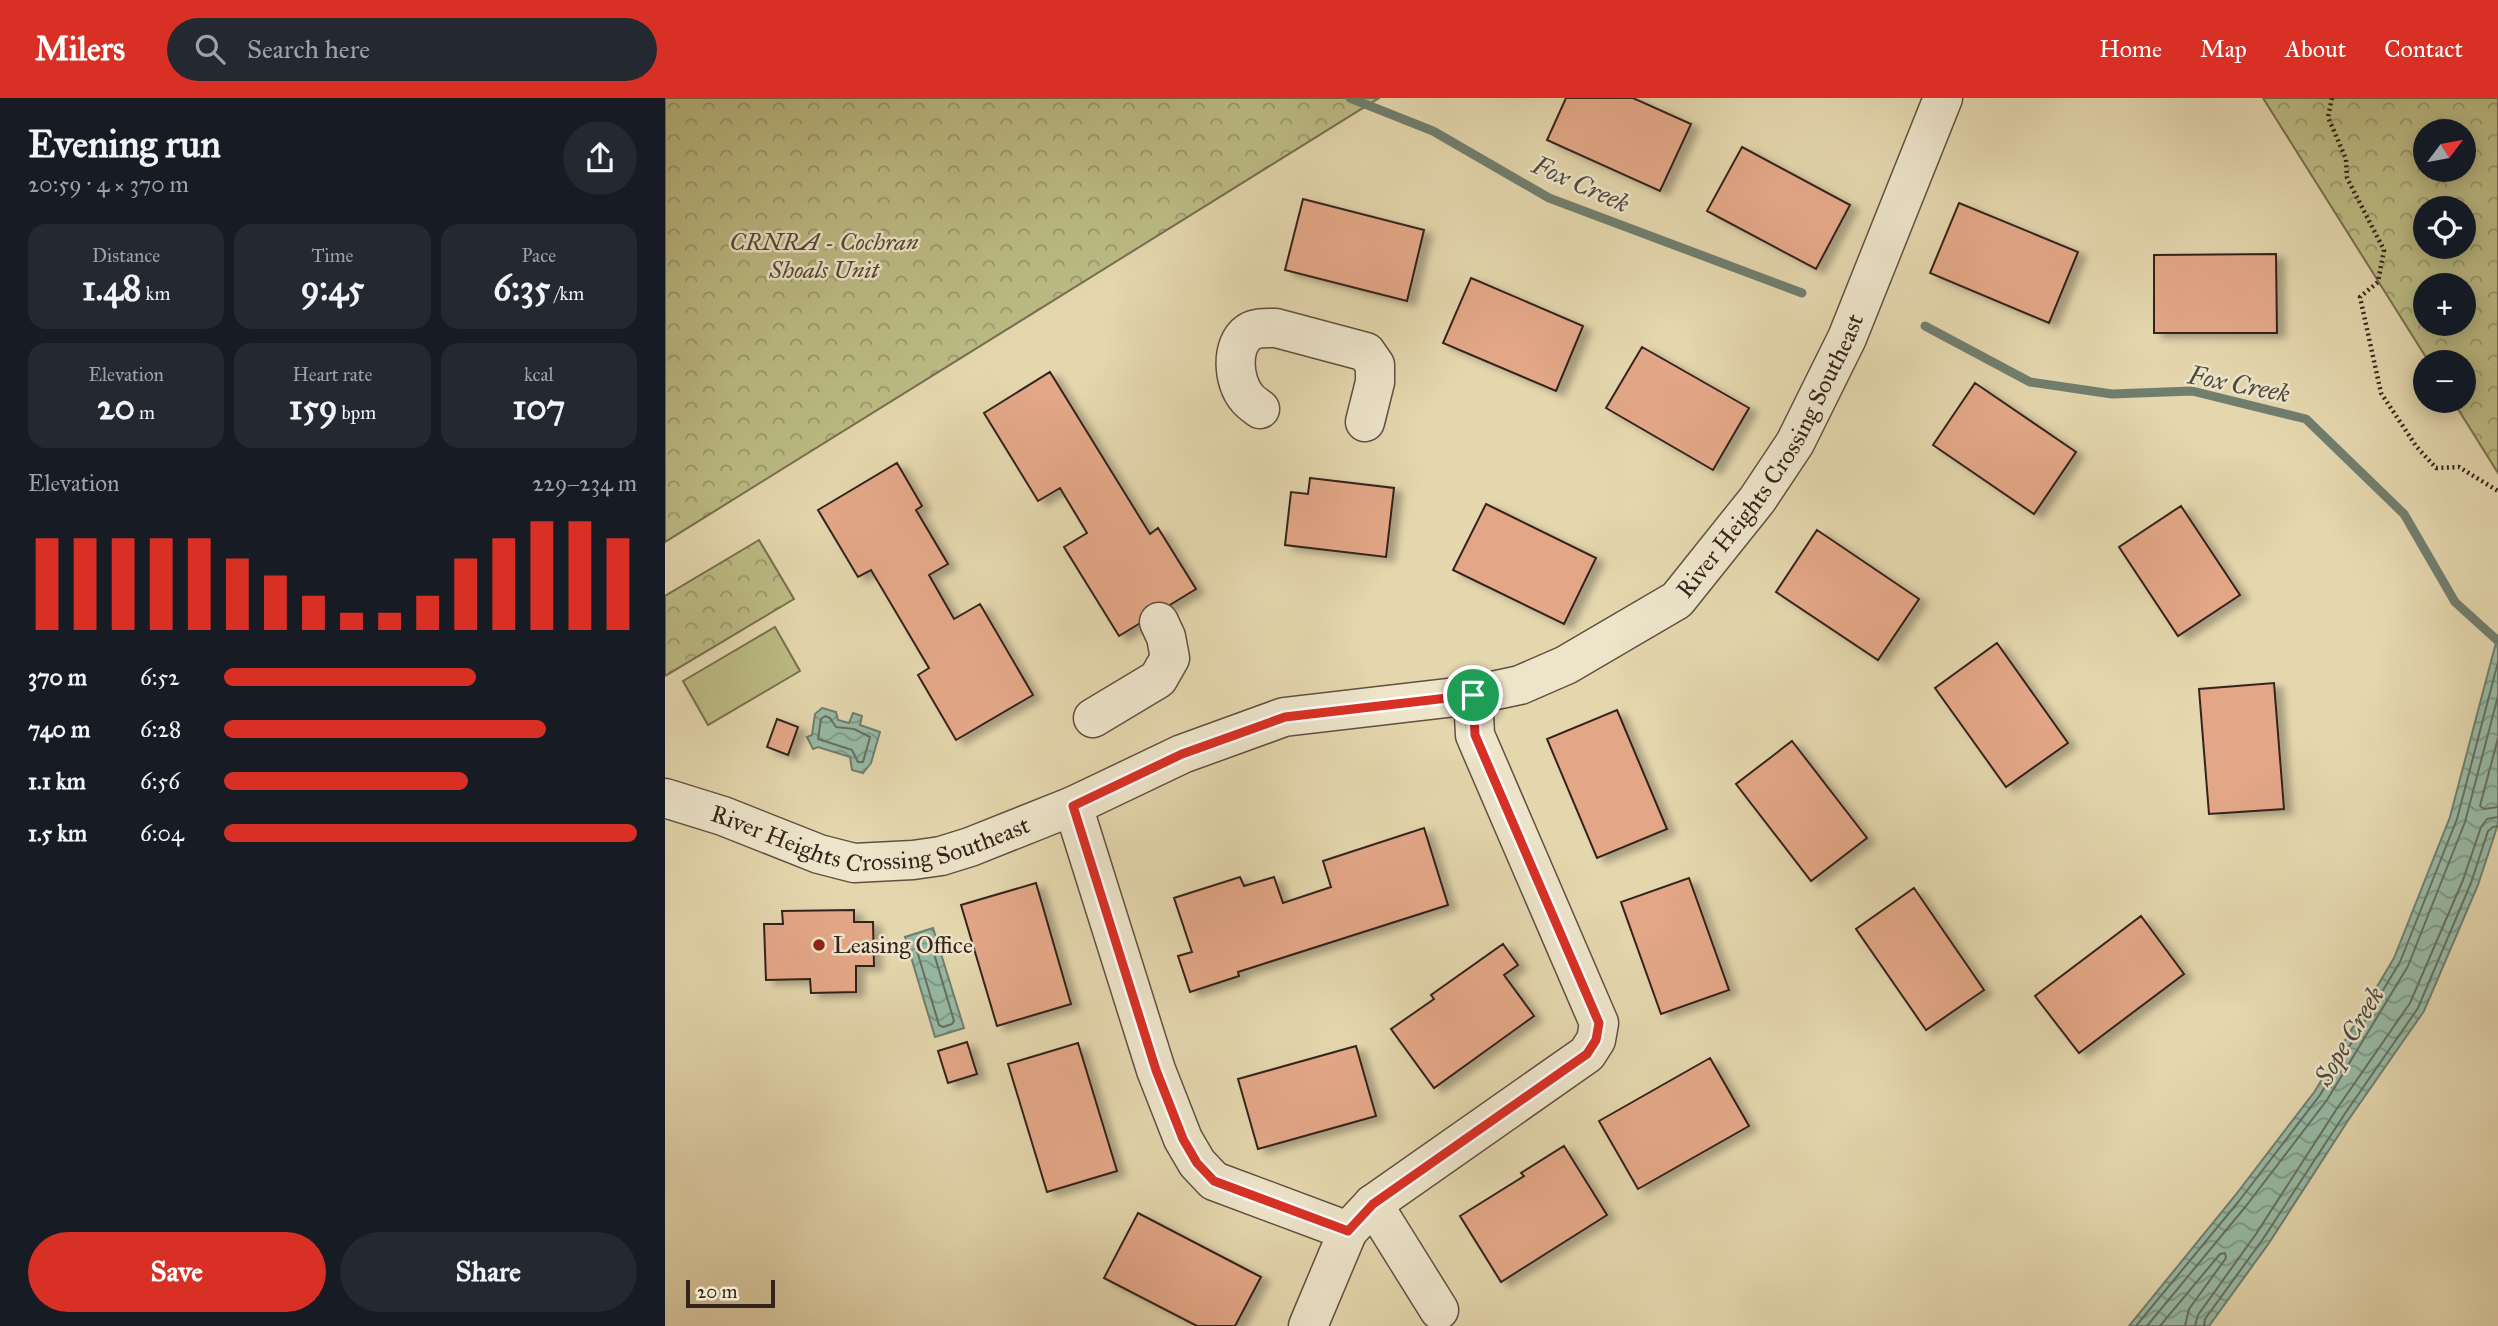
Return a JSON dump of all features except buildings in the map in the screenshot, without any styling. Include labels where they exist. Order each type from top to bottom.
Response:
[{"type":"street","name":"River Heights Crossing Southeast","points":[[665,798],[723,816],[819,854],[854,863],[890,863],[941,856],[1073,806],[1182,754],[1285,717],[1473,695],[1520,685],[1566,665],[1677,600],[1757,499],[1795,443],[1847,338],[1944,98]]},
{"type":"street","points":[[1260,409],[1246,397],[1238,380],[1238,346],[1248,332],[1261,328],[1276,328],[1366,352],[1375,365],[1375,382],[1364,422]]},
{"type":"street","points":[[1093,718],[1159,678],[1170,658],[1166,637],[1159,622]]},
{"type":"street","points":[[1308,1326],[1360,1218],[1587,1054],[1596,1040],[1599,1023],[1475,735],[1473,695]]},
{"type":"street","points":[[1073,806],[1156,1070],[1183,1139],[1197,1163],[1214,1181],[1360,1218],[1439,1310]]},
{"type":"path","points":[[2332,98],[2328,117],[2346,159],[2347,178],[2384,250],[2378,282],[2360,297],[2381,393],[2416,446],[2436,468],[2459,467],[2498,491]]},
{"type":"green space","name":"CRNRA - Cochran Shoals Unit","points":[[665,98],[1379,98],[665,542]]},
{"type":"green space","points":[[2263,98],[2498,98],[2498,473],[2460,413],[2476,413],[2476,350],[2421,350]]},
{"type":"green space","points":[[759,540],[794,599],[665,676],[665,596]]},
{"type":"green space","points":[[775,627],[800,671],[708,725],[683,681]]},
{"type":"water","name":"Sope Creek","points":[[2498,635],[2498,824],[2478,885],[2424,1011],[2349,1119],[2269,1243],[2209,1326],[2129,1326],[2234,1197],[2315,1091],[2394,958],[2450,817]]},
{"type":"water","points":[[822,708],[836,712],[838,720],[849,723],[853,713],[862,716],[860,725],[880,732],[871,763],[863,773],[852,770],[850,757],[818,747],[813,749],[807,737],[812,735],[815,714]]},
{"type":"water","points":[[933,928],[964,1028],[935,1037],[905,937]]},
{"type":"waterway","name":"Fox Creek","points":[[1350,98],[1433,131],[1549,198],[1802,293]]},
{"type":"waterway","name":"Fox Creek","points":[[1925,326],[2030,382],[2112,394],[2192,391],[2306,419],[2404,514],[2455,602],[2498,641]]},
{"type":"place","name":"Leasing Office","points":[[819,945]]},
{"type":"route","points":[[1473,695],[1475,735],[1599,1023],[1596,1040],[1587,1054],[1373,1204],[1348,1231],[1214,1181],[1197,1163],[1183,1139],[1156,1070],[1073,806],[1182,754],[1285,717],[1473,695]]}]
